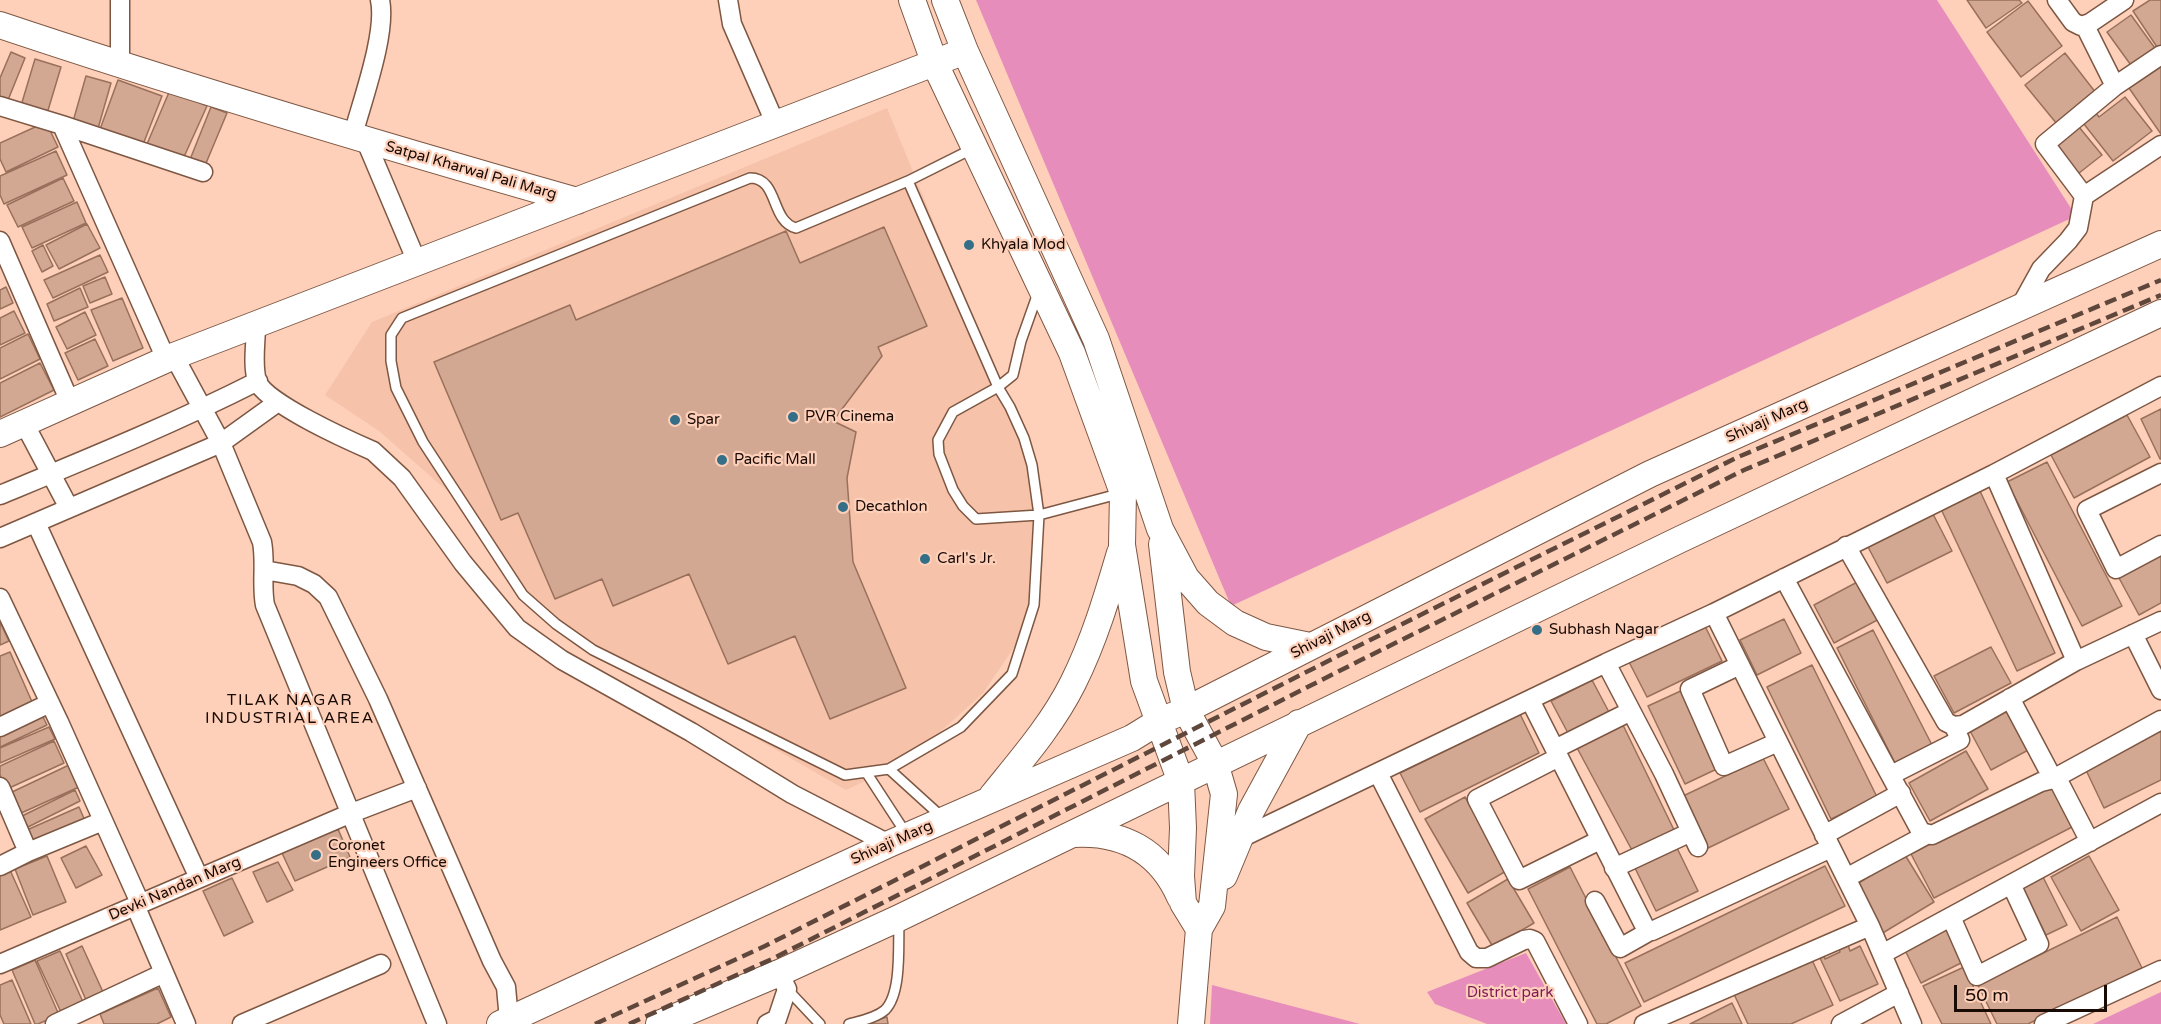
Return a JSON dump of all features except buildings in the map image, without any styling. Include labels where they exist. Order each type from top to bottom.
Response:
[{"type":"street","points":[[120,0],[120,65]]},
{"type":"street","points":[[380,0],[379,37],[359,137],[417,262]]},
{"type":"street","points":[[728,0],[732,24],[776,125]]},
{"type":"street","points":[[912,0],[935,64],[1072,353],[1123,493],[1122,545],[1144,681],[1180,782],[1183,828],[1180,876],[1183,903]]},
{"type":"street","points":[[945,0],[965,51],[1096,339],[1160,529],[1186,578],[1208,603],[1235,623],[1266,637],[1310,645]]},
{"type":"street","points":[[2057,0],[2073,21],[2081,26],[2085,26],[2124,0]]},
{"type":"street","name":"Satpal Kharwal Pali Marg","points":[[0,25],[120,65],[577,201],[965,51]]},
{"type":"street","points":[[2085,26],[2115,86]]},
{"type":"street","points":[[2084,196],[2045,144],[2115,86],[2161,55]]},
{"type":"street","points":[[0,106],[203,171]]},
{"type":"street","points":[[62,124],[170,357],[203,409],[221,443],[262,542],[264,554],[262,592],[265,605],[437,1024]]},
{"type":"street","points":[[2020,307],[2041,270],[2078,228],[2084,196],[2161,145]]},
{"type":"street","points":[[0,434],[170,357],[577,201]]},
{"type":"street","points":[[0,241],[70,402]]},
{"type":"street","name":"Shivaji Marg","points":[[504,1022],[898,840],[1132,738],[1158,722],[1186,710],[1650,474],[2161,244]]},
{"type":"street","points":[[659,1024],[783,981],[899,918],[1215,763],[1691,534],[2158,319]]},
{"type":"street","points":[[256,325],[255,362],[258,381],[263,390],[293,411],[373,451],[384,459],[402,478],[463,563],[517,628],[562,660],[691,732],[792,794],[898,840]]},
{"type":"street","points":[[0,495],[203,409],[258,381]]},
{"type":"street","points":[[1239,839],[1714,613],[1994,474],[2161,386]]},
{"type":"street","points":[[0,538],[221,443],[278,402]]},
{"type":"street","points":[[24,423],[69,508]]},
{"type":"street","points":[[2161,473],[2086,510],[2116,569],[2161,545]]},
{"type":"street","points":[[1994,474],[2076,661]]},
{"type":"street","points":[[36,523],[199,878]]},
{"type":"street","points":[[1160,529],[1177,672],[1186,710],[1215,763],[1224,795],[1212,906]]},
{"type":"street","points":[[988,801],[1037,741],[1073,684],[1100,623],[1122,545]]},
{"type":"street","points":[[1846,546],[1946,722],[1954,726],[1963,725],[2076,661],[2161,621]]},
{"type":"street","points":[[264,570],[298,576],[314,584],[328,597],[378,699],[492,961],[506,987],[504,1022]]},
{"type":"street","points":[[1784,578],[1922,832],[1926,835]]},
{"type":"street","points":[[0,598],[104,820],[186,1024]]},
{"type":"street","points":[[1714,613],[1870,926],[1912,1024]]},
{"type":"street","points":[[2133,634],[2161,690]]},
{"type":"street","points":[[1606,663],[1695,839],[1614,868]]},
{"type":"street","points":[[1740,665],[1690,689],[1724,766],[1778,742]]},
{"type":"street","points":[[2010,698],[2053,779],[2059,782],[2090,842]]},
{"type":"street","points":[[1530,700],[1645,929],[1650,931]]},
{"type":"street","points":[[0,727],[50,703]]},
{"type":"street","points":[[1600,840],[1519,880],[1477,799],[1631,711]]},
{"type":"street","points":[[1846,878],[1926,835],[1932,835],[2041,782],[2053,779],[2161,720]]},
{"type":"street","points":[[1191,1024],[1199,929],[1212,906],[1239,839],[1272,770],[1299,723]]},
{"type":"street","points":[[1891,775],[1960,740],[1954,726]]},
{"type":"street","points":[[1378,772],[1469,952],[1476,958],[1487,958],[1524,940],[1535,941],[1578,1024]]},
{"type":"street","points":[[0,787],[28,852]]},
{"type":"street","name":"Devki Nandan Marg","points":[[0,963],[349,814],[417,788]]},
{"type":"street","points":[[1595,901],[1620,948],[1828,842],[1901,793]]},
{"type":"street","points":[[1882,954],[2161,802]]},
{"type":"street","points":[[0,866],[104,820]]},
{"type":"street","points":[[1069,834],[1093,833],[1117,837],[1139,847],[1158,862],[1173,881],[1199,929]]},
{"type":"street","points":[[1951,917],[1977,976],[2039,945],[2011,884]]},
{"type":"street","points":[[1644,1024],[1870,926]]},
{"type":"street","points":[[242,1024],[381,964]]},
{"type":"street","points":[[2044,1024],[2161,970]]},
{"type":"street","points":[[55,1024],[164,973]]},
{"type":"street","points":[[767,1024],[777,1019],[783,981]]},
{"type":"street","points":[[1841,1024],[1899,993]]},
{"type":"lane","points":[[908,181],[998,387],[1024,438],[1032,465],[1039,515],[1034,605],[1012,674],[961,727],[889,769],[845,775],[593,650],[556,624],[523,595],[423,442],[405,408],[396,388],[391,361],[391,335],[402,318],[750,178],[764,181],[783,219],[789,226],[796,228],[908,181],[975,148]]},
{"type":"lane","points":[[1040,288],[1021,341],[1013,375],[998,387],[953,412],[938,440],[939,454],[952,490],[976,519],[1039,515],[1123,493]]},
{"type":"lane","points":[[889,769],[945,820]]},
{"type":"lane","points":[[866,772],[898,840]]},
{"type":"lane","points":[[849,1024],[884,1011],[894,996],[899,918]]},
{"type":"lane","points":[[783,981],[820,1024]]},
{"type":"shaded area","name":"Pacific Mall","points":[[887,108],[1043,490],[1043,563],[1028,627],[983,693],[909,760],[846,790],[597,647],[508,583],[469,510],[379,431],[325,395],[372,322]]},
{"type":"green space","points":[[976,0],[1937,0],[2076,216],[1231,606]]},
{"type":"green space","name":"District park","points":[[1526,953],[1566,1024],[1487,1024],[1435,1004],[1427,992]]},
{"type":"green space","points":[[1212,985],[1360,1024],[1210,1024]]},
{"type":"green space","points":[[2161,992],[2161,1024],[2093,1024]]},
{"type":"railway","points":[[595,1024],[765,946],[1738,457],[2161,280]]},
{"type":"railway","points":[[629,1024],[772,959],[1355,663],[1744,470],[2161,295]]},
{"type":"place","name":"Khyala Mod","points":[[969,245]]},
{"type":"place","name":"PVR Cinema","points":[[793,417]]},
{"type":"place","name":"Spar","points":[[675,420]]},
{"type":"place","name":"Pacific Mall","points":[[722,460]]},
{"type":"place","name":"Decathlon","points":[[843,507]]},
{"type":"place","name":"Carl's Jr.","points":[[925,559]]},
{"type":"place","name":"Subhash Nagar","points":[[1537,630]]},
{"type":"place","name":"Coronet Engineers Office","points":[[316,855]]},
{"type":"district","name":"TILAK NAGAR INDUSTRIAL AREA","points":[[290,710]]}]
